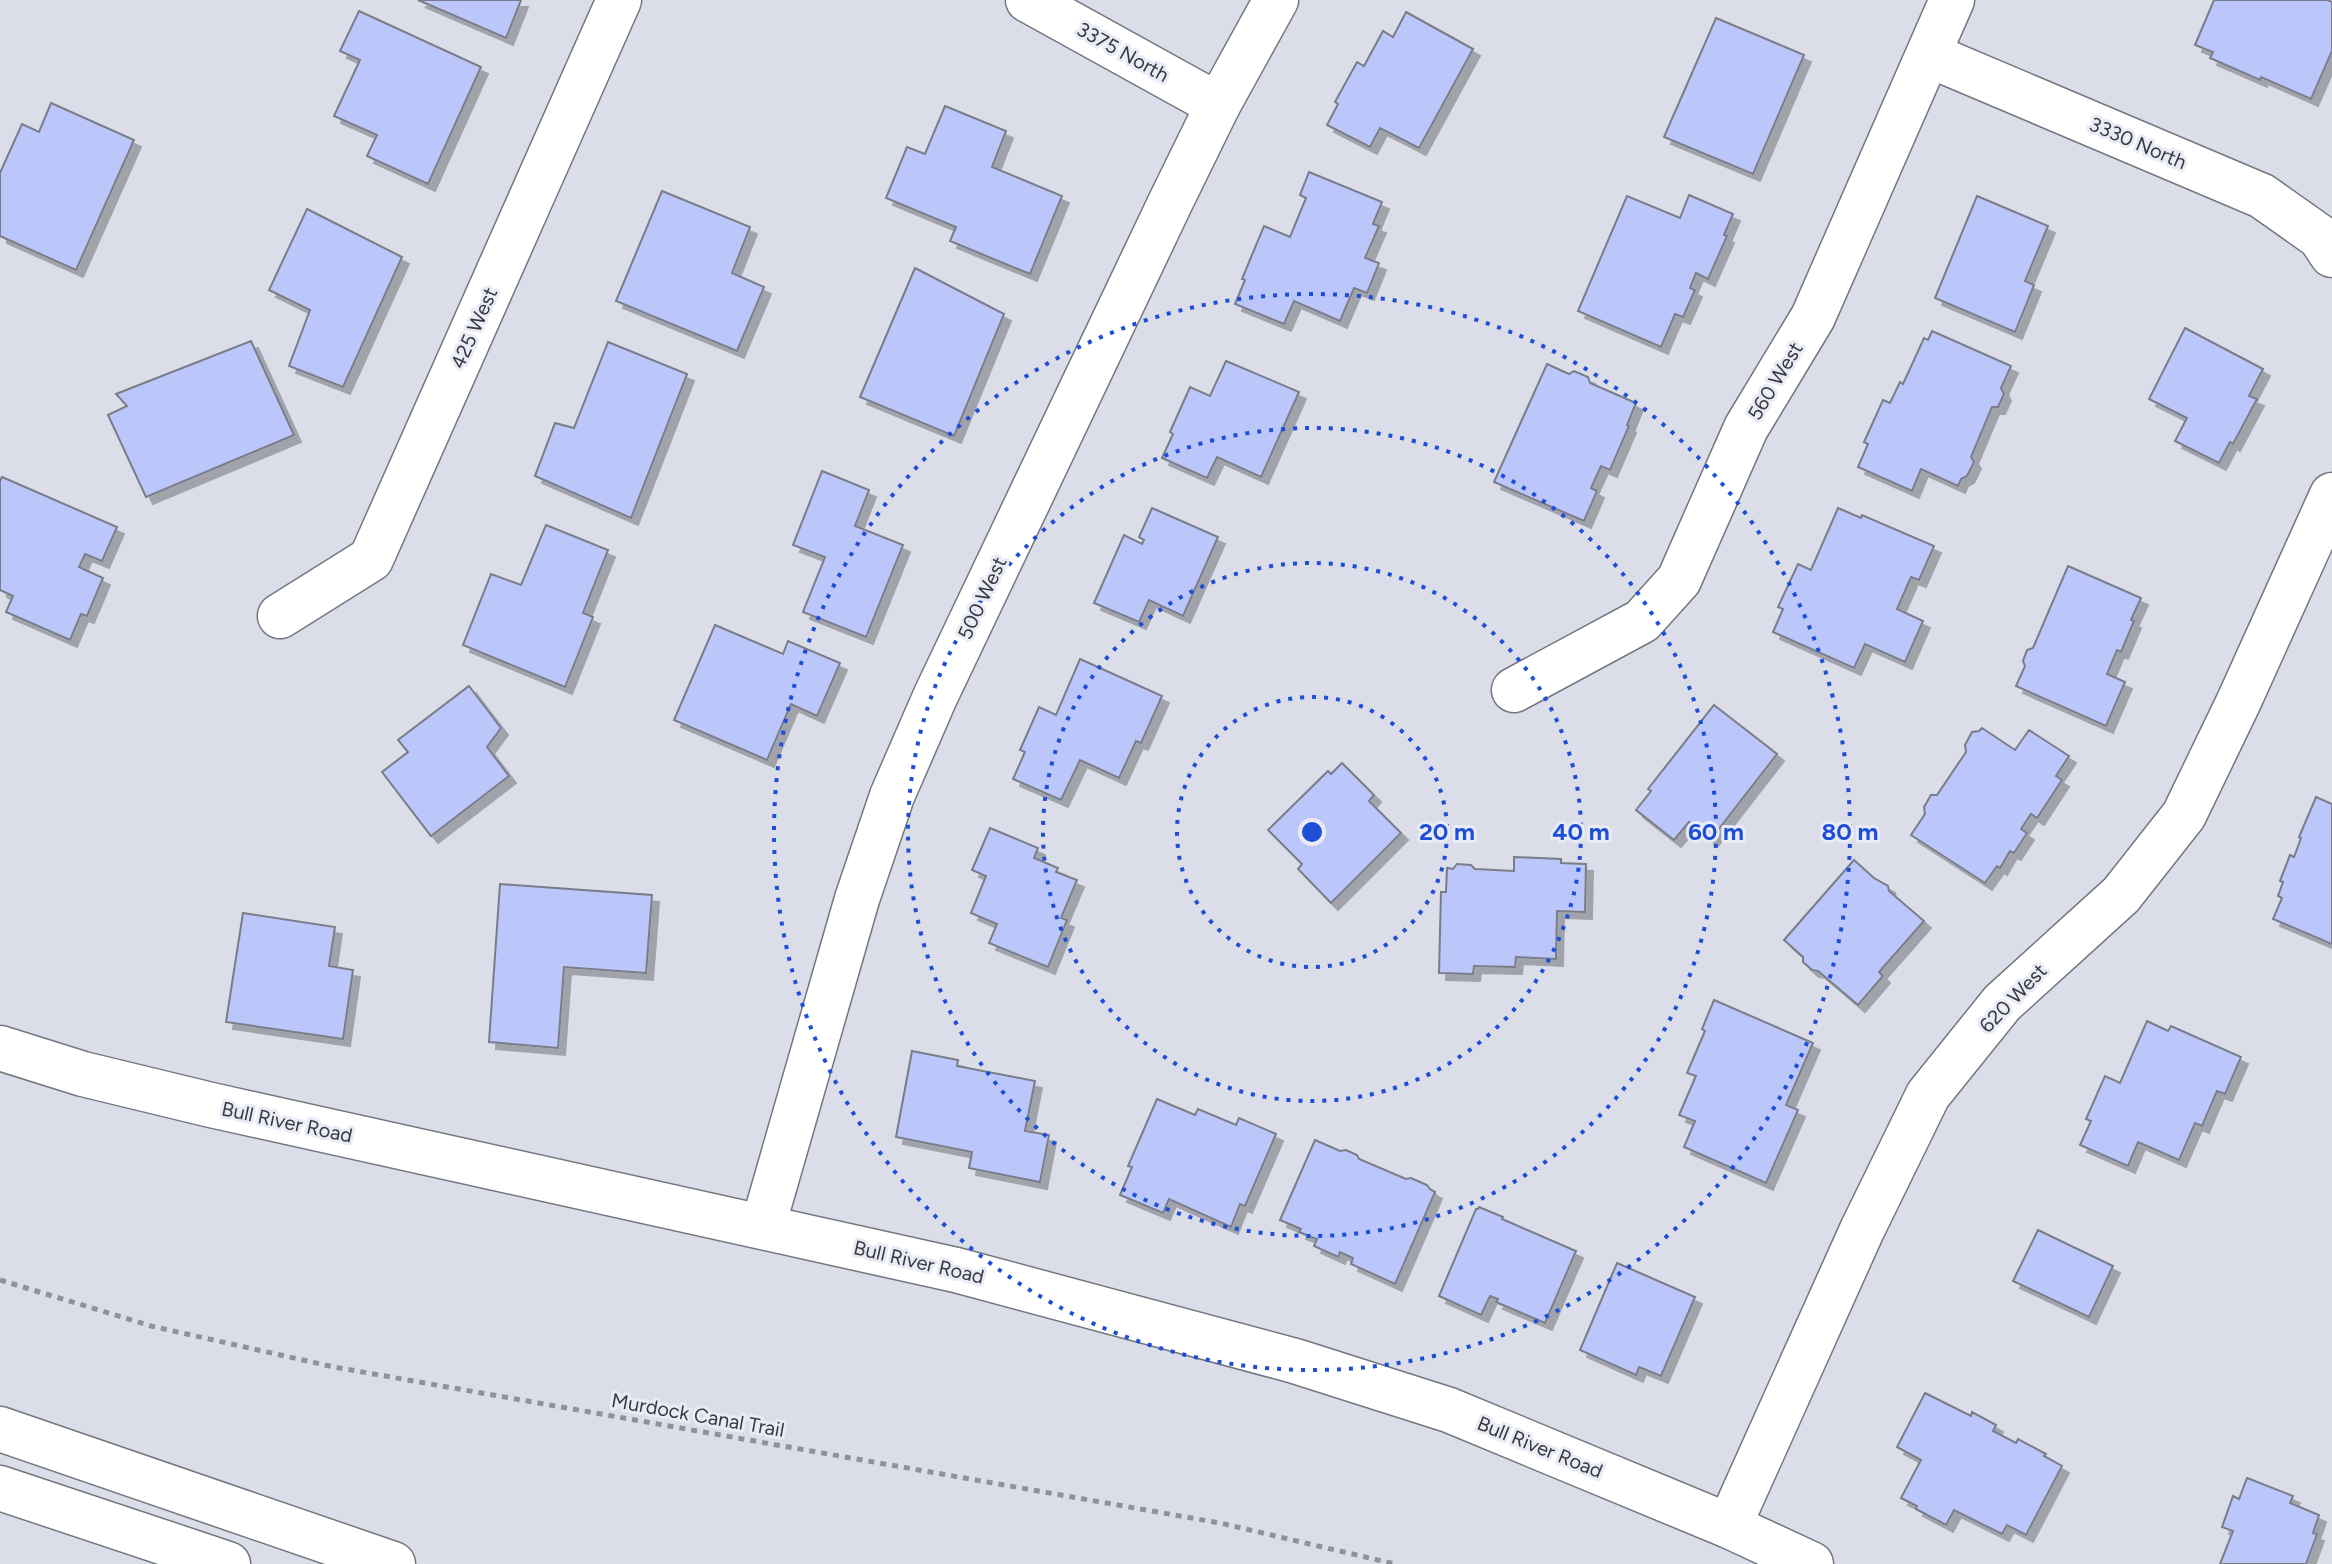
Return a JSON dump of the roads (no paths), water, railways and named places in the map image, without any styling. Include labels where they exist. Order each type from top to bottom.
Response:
[{"type":"street","name":"425 West","points":[[280,616],[371,559],[619,0]]},
{"type":"street","name":"3375 North","points":[[1028,0],[1218,105]]},
{"type":"street","name":"500 West","points":[[763,1226],[857,899],[892,796],[935,697],[1218,105],[1276,0]]},
{"type":"street","name":"560 West","points":[[1514,690],[1642,621],[1679,580],[1746,428],[1813,317],[1952,0]]},
{"type":"street","name":"3330 North","points":[[1929,55],[2262,196],[2320,237],[2332,255]]},
{"type":"street","name":"620 West","points":[[1729,1526],[1855,1244],[1928,1095],[2002,1003],[2121,895],[2184,815],[2332,495]]},
{"type":"street","name":"Bull River Road","points":[[0,1048],[83,1074],[211,1105],[956,1270],[1295,1361],[1449,1410],[1729,1526],[1811,1564]]},
{"type":"street","points":[[0,1429],[393,1564]]},
{"type":"street","points":[[0,1488],[228,1564]]}]
